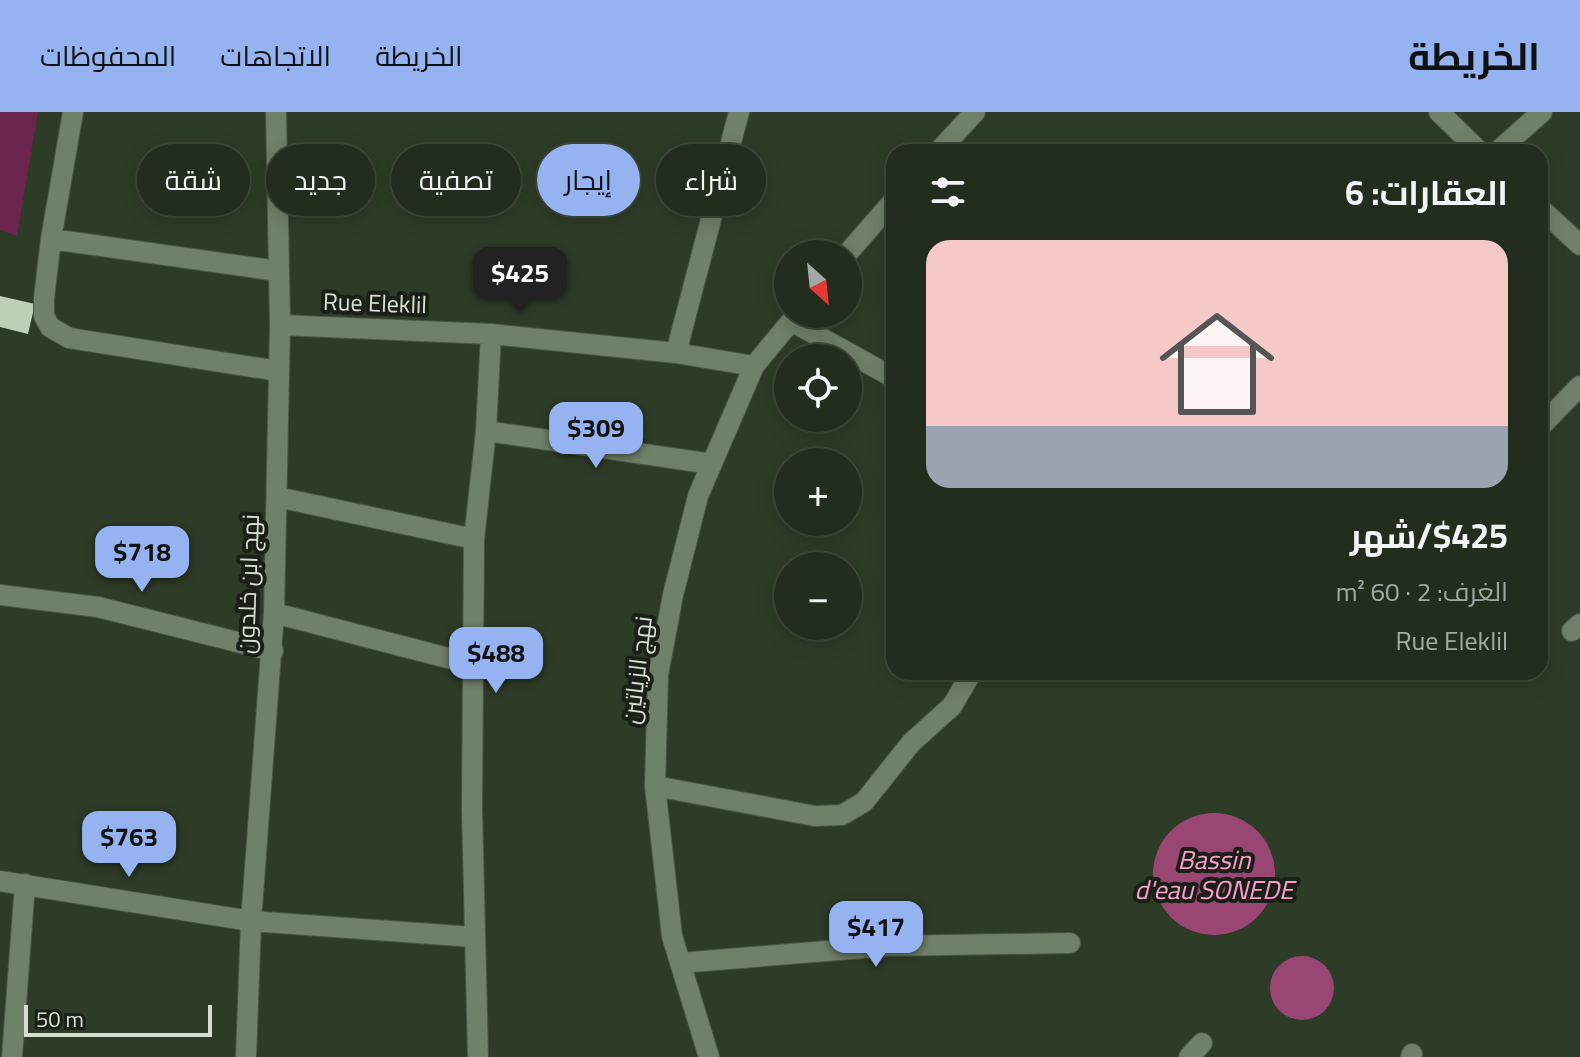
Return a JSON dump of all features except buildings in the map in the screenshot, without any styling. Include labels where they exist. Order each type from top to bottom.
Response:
[{"type":"street","points":[[73,112],[51,239],[44,316],[50,327],[69,338],[278,371]]},
{"type":"street","name":"نهج ابن خلدون","points":[[246,1057],[251,921],[273,651],[280,325],[276,112]]},
{"type":"street","points":[[676,353],[739,112]]},
{"type":"street","points":[[945,144],[975,112]]},
{"type":"street","points":[[1439,112],[1472,144]]},
{"type":"street","points":[[1506,144],[1542,112]]},
{"type":"street","points":[[859,240],[886,209]]},
{"type":"street","points":[[1548,219],[1580,245]]},
{"type":"street","points":[[51,239],[278,271]]},
{"type":"street","name":"Rue Eleklil","points":[[280,325],[491,334],[676,353],[754,366]]},
{"type":"street","name":"نهج الزياتين","points":[[709,1057],[672,936],[655,786],[658,675],[673,595],[698,496],[754,366],[786,328]]},
{"type":"street","points":[[811,328],[886,373]]},
{"type":"street","points":[[478,1057],[472,809],[474,539],[486,431],[491,334]]},
{"type":"street","points":[[1548,419],[1580,386]]},
{"type":"street","points":[[486,431],[712,464]]},
{"type":"street","points":[[277,497],[474,539]]},
{"type":"street","points":[[0,595],[98,607],[273,651]]},
{"type":"street","points":[[274,613],[475,665]]},
{"type":"street","points":[[655,786],[815,816],[842,815],[864,802],[911,743],[952,706],[967,680]]},
{"type":"street","points":[[0,881],[251,921],[474,937]]},
{"type":"street","points":[[12,1057],[8,1014],[25,884]]},
{"type":"street","points":[[680,963],[888,946],[1070,943]]},
{"type":"shaded area","points":[[0,112],[38,112],[17,236],[0,230]]},
{"type":"water","name":"Bassin d'eau SONEDE","points":[[1214,813],[1237,818],[1257,831],[1270,851],[1275,874],[1270,897],[1257,917],[1237,930],[1214,935],[1191,930],[1171,917],[1158,897],[1153,874],[1158,851],[1171,831],[1191,818]]},
{"type":"water","name":"Bassin d'eau SONEDE","points":[[1296,956],[1308,956],[1325,965],[1332,976],[1332,1000],[1325,1011],[1308,1020],[1296,1020],[1284,1015],[1275,1006],[1270,994],[1270,982],[1275,970],[1284,961]]}]
